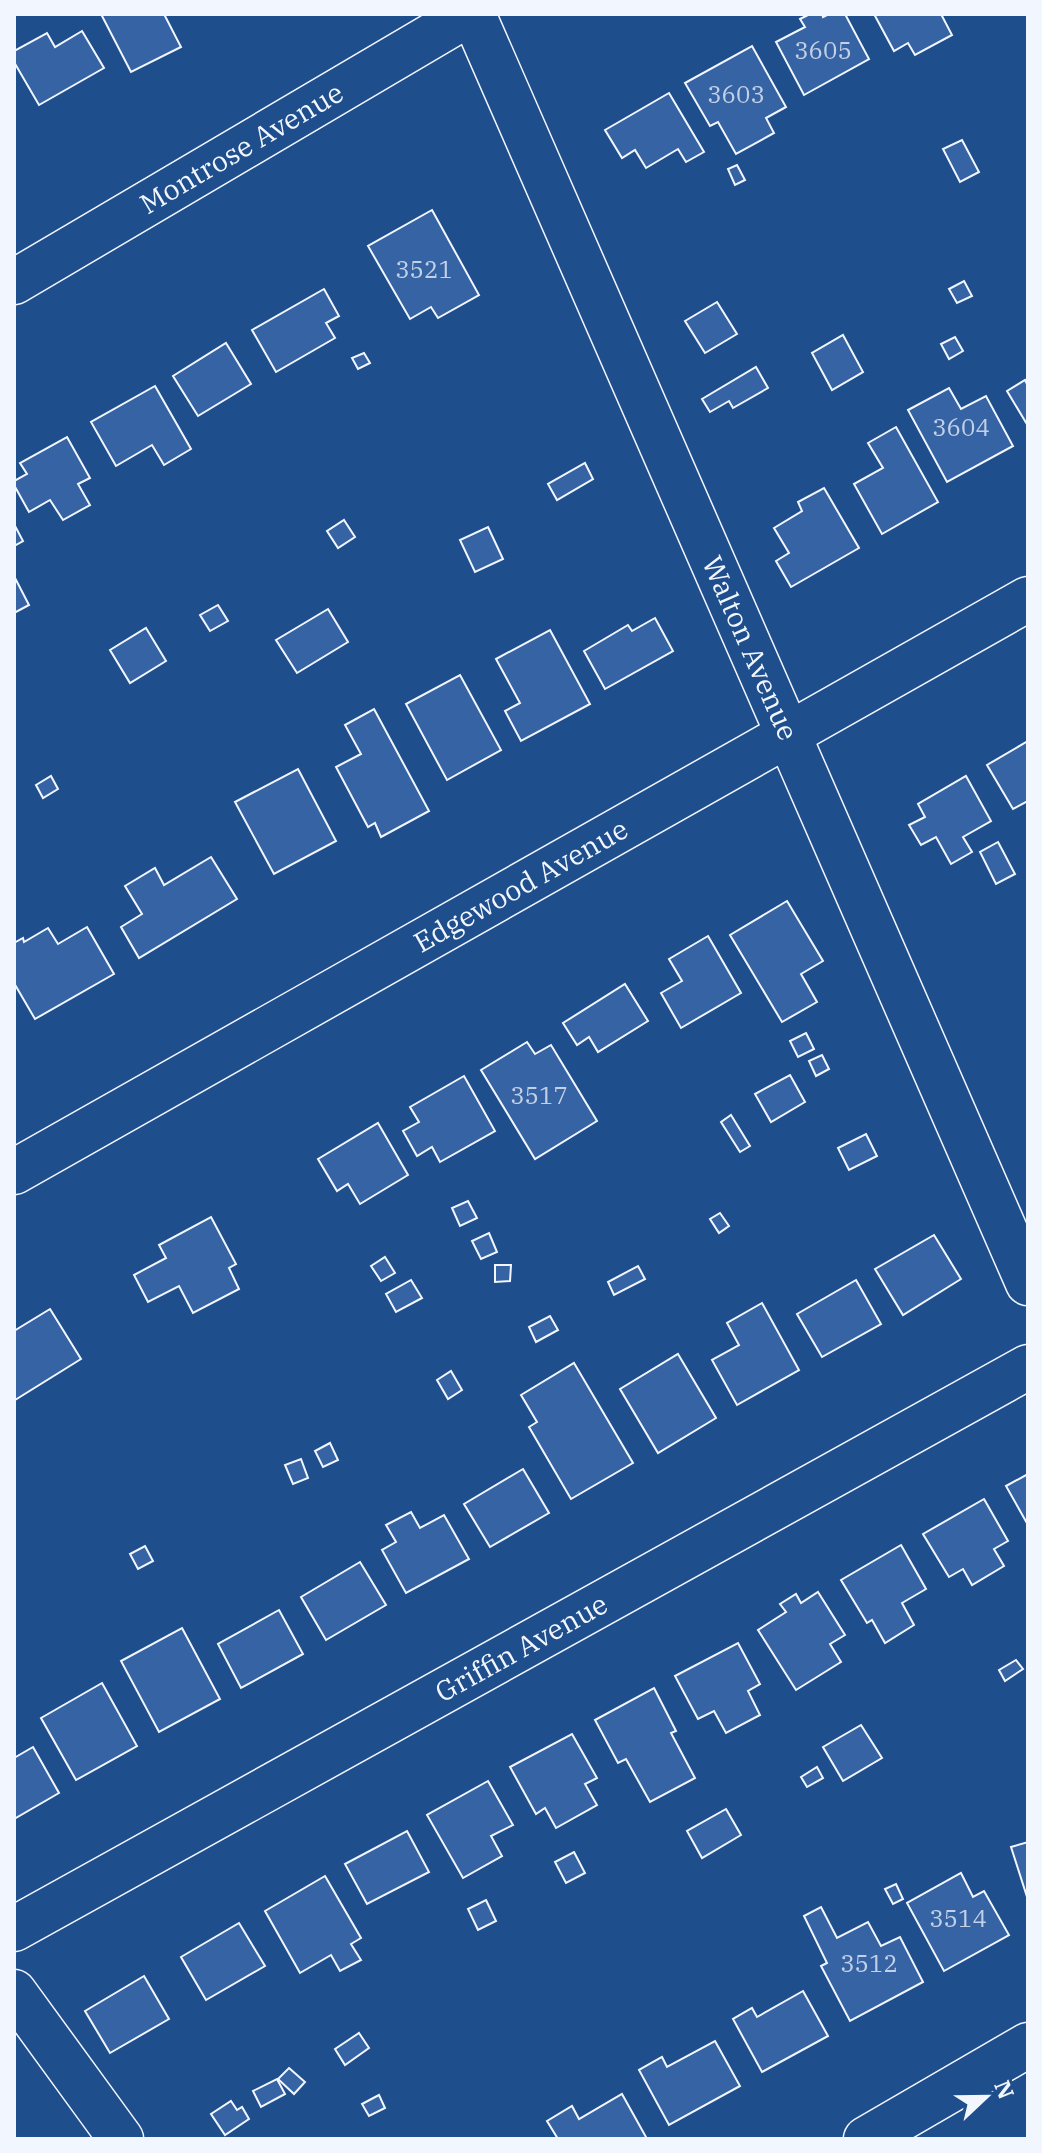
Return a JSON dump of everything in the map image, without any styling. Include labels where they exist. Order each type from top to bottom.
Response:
[{"type":"street","name":"Montrose Avenue","points":[[14,282],[471,14]]},
{"type":"street","name":"Walton Avenue","points":[[471,14],[1028,1283]]},
{"type":"street","name":"Edgewood Avenue","points":[[14,1172],[1028,599]]},
{"type":"street","name":"Griffin Avenue","points":[[14,1929],[1028,1367]]},
{"type":"street","points":[[14,1992],[121,2139]]},
{"type":"street","points":[[866,2139],[1028,2045]]},
{"type":"building","points":[[101,14],[164,14],[181,47],[131,72]]},
{"type":"building","points":[[810,14],[822,14],[823,17],[845,14],[869,59],[804,95],[776,42],[805,27],[800,19]]},
{"type":"building","points":[[874,14],[941,14],[952,35],[915,55],[908,43],[894,51]]},
{"type":"building","points":[[82,31],[104,68],[39,105],[14,62],[14,51],[47,33],[55,47]]},
{"type":"building","points":[[752,46],[786,107],[766,118],[774,133],[736,154],[718,122],[710,126],[685,83]]},
{"type":"building","points":[[669,93],[704,152],[686,162],[678,149],[646,168],[635,150],[622,158],[605,130]]},
{"type":"building","points":[[962,140],[979,172],[960,182],[943,149]]},
{"type":"building","points":[[737,165],[745,180],[735,185],[728,169]]},
{"type":"building","points":[[432,210],[479,295],[438,318],[431,307],[410,319],[368,246]]},
{"type":"building","points":[[964,281],[972,296],[957,303],[949,289]]},
{"type":"building","points":[[324,289],[339,316],[326,323],[335,338],[276,372],[252,330]]},
{"type":"building","points":[[717,302],[737,334],[705,353],[685,321]]},
{"type":"building","points":[[843,335],[863,372],[832,390],[812,353]]},
{"type":"building","points":[[955,337],[963,351],[949,359],[941,344]]},
{"type":"building","points":[[226,343],[251,384],[198,416],[173,376]]},
{"type":"building","points":[[364,353],[370,363],[358,369],[352,358]]},
{"type":"building","points":[[756,367],[768,388],[733,408],[729,401],[710,412],[702,399]]},
{"type":"building","points":[[1025,380],[1028,386],[1028,426],[1007,391]]},
{"type":"building","points":[[155,386],[191,449],[164,465],[152,445],[116,466],[91,422]]},
{"type":"building","points":[[949,388],[961,409],[986,396],[1013,446],[947,482],[908,410]]},
{"type":"building","points":[[896,427],[938,502],[882,534],[854,484],[883,468],[868,443]]},
{"type":"building","points":[[67,437],[90,478],[78,484],[90,505],[63,520],[50,500],[29,512],[14,485],[14,481],[27,474],[20,463]]},
{"type":"building","points":[[585,463],[593,479],[557,500],[548,484]]},
{"type":"building","points":[[824,488],[859,548],[791,587],[776,561],[789,553],[774,528],[802,511],[798,502]]},
{"type":"building","points":[[344,520],[355,537],[338,548],[327,531]]},
{"type":"building","points":[[14,524],[23,541],[14,546]]},
{"type":"building","points":[[488,527],[503,559],[475,572],[460,540]]},
{"type":"building","points":[[14,576],[29,605],[14,613]]},
{"type":"building","points":[[218,605],[228,621],[210,631],[200,615]]},
{"type":"building","points":[[328,609],[348,642],[297,673],[276,640]]},
{"type":"building","points":[[655,618],[673,651],[605,689],[584,651],[628,625],[632,631]]},
{"type":"building","points":[[146,628],[166,661],[130,683],[110,650]]},
{"type":"building","points":[[550,630],[590,704],[521,741],[505,711],[520,703],[496,659]]},
{"type":"building","points":[[460,675],[501,750],[447,780],[406,704]]},
{"type":"building","points":[[374,709],[429,811],[381,837],[375,823],[368,827],[336,767],[361,754],[345,725]]},
{"type":"building","points":[[1028,741],[1028,801],[1013,809],[987,765]]},
{"type":"building","points":[[298,769],[336,841],[274,874],[235,802]]},
{"type":"building","points":[[51,776],[58,789],[43,798],[36,785]]},
{"type":"building","points":[[966,776],[991,821],[963,837],[972,852],[951,864],[936,837],[921,845],[909,825],[925,817],[918,804]]},
{"type":"building","points":[[998,842],[1015,874],[996,884],[980,852]]},
{"type":"building","points":[[211,857],[237,899],[139,958],[121,927],[142,914],[125,886],[155,868],[164,885]]},
{"type":"building","points":[[787,901],[823,961],[801,974],[817,1002],[782,1022],[730,935]]},
{"type":"building","points":[[87,927],[114,974],[35,1019],[14,983],[14,943],[23,938],[24,942],[48,928],[58,944]]},
{"type":"building","points":[[708,936],[741,993],[681,1028],[661,993],[682,981],[669,959]]},
{"type":"building","points":[[625,984],[648,1021],[598,1052],[589,1037],[577,1045],[563,1023]]},
{"type":"building","points":[[806,1033],[814,1049],[798,1057],[790,1041]]},
{"type":"building","points":[[527,1042],[535,1054],[551,1045],[597,1121],[535,1159],[481,1070]]},
{"type":"building","points":[[822,1055],[829,1069],[816,1076],[809,1061]]},
{"type":"building","points":[[790,1075],[805,1102],[771,1122],[755,1094]]},
{"type":"building","points":[[464,1076],[495,1131],[440,1162],[432,1147],[417,1156],[403,1131],[419,1122],[410,1107]]},
{"type":"building","points":[[731,1115],[750,1146],[740,1152],[721,1122]]},
{"type":"building","points":[[378,1123],[408,1175],[360,1204],[348,1184],[337,1191],[318,1159]]},
{"type":"building","points":[[866,1134],[877,1156],[849,1170],[838,1148]]},
{"type":"building","points":[[468,1201],[477,1218],[460,1226],[452,1208]]},
{"type":"building","points":[[720,1213],[729,1226],[719,1233],[710,1219]]},
{"type":"building","points":[[211,1217],[236,1264],[229,1268],[239,1289],[193,1313],[179,1286],[148,1302],[134,1275],[166,1258],[159,1245]]},
{"type":"building","points":[[489,1233],[497,1252],[481,1259],[472,1241]]},
{"type":"building","points":[[934,1235],[961,1279],[903,1315],[875,1269]]},
{"type":"building","points":[[385,1257],[395,1273],[381,1281],[371,1266]]},
{"type":"building","points":[[495,1265],[511,1265],[510,1281],[495,1282]]},
{"type":"building","points":[[638,1266],[645,1279],[614,1295],[608,1282]]},
{"type":"building","points":[[411,1280],[422,1298],[396,1312],[386,1294]]},
{"type":"building","points":[[856,1280],[881,1324],[822,1357],[797,1314]]},
{"type":"building","points":[[762,1303],[799,1370],[737,1405],[712,1360],[739,1345],[727,1323]]},
{"type":"building","points":[[50,1309],[81,1359],[15,1400],[14,1331]]},
{"type":"building","points":[[550,1316],[558,1330],[536,1342],[529,1327]]},
{"type":"building","points":[[678,1354],[716,1418],[658,1453],[620,1389]]},
{"type":"building","points":[[574,1363],[633,1463],[571,1499],[529,1427],[537,1422],[521,1395]]},
{"type":"building","points":[[451,1371],[462,1390],[448,1399],[437,1380]]},
{"type":"building","points":[[330,1443],[338,1460],[323,1467],[315,1451]]},
{"type":"building","points":[[301,1459],[308,1478],[293,1484],[285,1465]]},
{"type":"building","points":[[523,1469],[549,1513],[490,1547],[464,1504]]},
{"type":"building","points":[[1028,1474],[1028,1525],[1006,1486]]},
{"type":"building","points":[[984,1499],[1008,1541],[994,1549],[1004,1566],[972,1585],[963,1569],[949,1577],[923,1534]]},
{"type":"building","points":[[411,1512],[420,1528],[444,1515],[469,1559],[406,1593],[382,1550],[396,1542],[386,1525]]},
{"type":"building","points":[[901,1545],[926,1589],[902,1603],[914,1625],[885,1643],[872,1620],[867,1623],[841,1580]]},
{"type":"building","points":[[145,1546],[153,1561],[138,1569],[130,1554]]},
{"type":"building","points":[[360,1562],[386,1605],[326,1640],[301,1597]]},
{"type":"building","points":[[818,1592],[845,1635],[830,1644],[841,1662],[796,1690],[758,1630],[786,1612],[780,1604],[796,1594],[801,1603]]},
{"type":"building","points":[[279,1610],[303,1654],[241,1688],[218,1644]]},
{"type":"building","points":[[182,1628],[220,1699],[159,1732],[121,1661]]},
{"type":"building","points":[[738,1643],[760,1684],[748,1691],[760,1715],[726,1733],[714,1711],[698,1719],[675,1676]]},
{"type":"building","points":[[1016,1660],[1023,1669],[1005,1681],[999,1670]]},
{"type":"building","points":[[102,1683],[137,1746],[76,1780],[41,1718]]},
{"type":"building","points":[[654,1688],[676,1731],[671,1733],[695,1778],[650,1802],[626,1759],[618,1763],[595,1720]]},
{"type":"building","points":[[861,1725],[882,1758],[843,1781],[823,1747]]},
{"type":"building","points":[[572,1734],[597,1778],[585,1784],[597,1805],[556,1828],[545,1808],[536,1814],[510,1767]]},
{"type":"building","points":[[33,1747],[59,1793],[14,1819],[14,1758]]},
{"type":"building","points":[[817,1767],[823,1778],[807,1787],[801,1777]]},
{"type":"building","points":[[488,1781],[513,1825],[491,1836],[502,1856],[463,1878],[427,1815]]},
{"type":"building","points":[[726,1809],[741,1835],[702,1858],[687,1831]]},
{"type":"building","points":[[407,1831],[429,1872],[367,1904],[345,1864]]},
{"type":"building","points":[[1028,1842],[1028,1900],[1011,1847]]},
{"type":"building","points":[[574,1852],[585,1873],[566,1883],[555,1862]]},
{"type":"building","points":[[961,1873],[973,1897],[984,1891],[1009,1935],[944,1971],[907,1903]]},
{"type":"building","points":[[325,1876],[361,1938],[351,1944],[361,1960],[340,1971],[331,1955],[300,1973],[265,1911]]},
{"type":"building","points":[[896,1884],[903,1899],[893,1904],[885,1889]]},
{"type":"building","points":[[486,1900],[496,1921],[478,1930],[468,1909]]},
{"type":"building","points":[[821,1907],[837,1938],[868,1922],[881,1946],[900,1937],[923,1982],[850,2021],[821,1966],[827,1963],[804,1916]]},
{"type":"building","points":[[239,1923],[265,1966],[206,2000],[181,1957]]},
{"type":"building","points":[[144,1976],[169,2019],[110,2053],[85,2011]]},
{"type":"building","points":[[803,1991],[828,2036],[762,2072],[733,2019],[752,2008],[757,2017]]},
{"type":"building","points":[[359,2033],[369,2048],[345,2065],[335,2049]]},
{"type":"building","points":[[715,2041],[740,2086],[669,2125],[639,2070],[662,2057],[667,2067]]},
{"type":"building","points":[[289,2068],[305,2082],[294,2094],[278,2079]]},
{"type":"building","points":[[277,2079],[285,2094],[261,2107],[253,2091]]},
{"type":"building","points":[[622,2094],[646,2137],[644,2139],[558,2139],[547,2121],[572,2106],[579,2119]]},
{"type":"building","points":[[379,2095],[385,2108],[369,2116],[362,2104]]},
{"type":"building","points":[[231,2101],[237,2110],[242,2107],[249,2119],[225,2135],[211,2114]]}]
